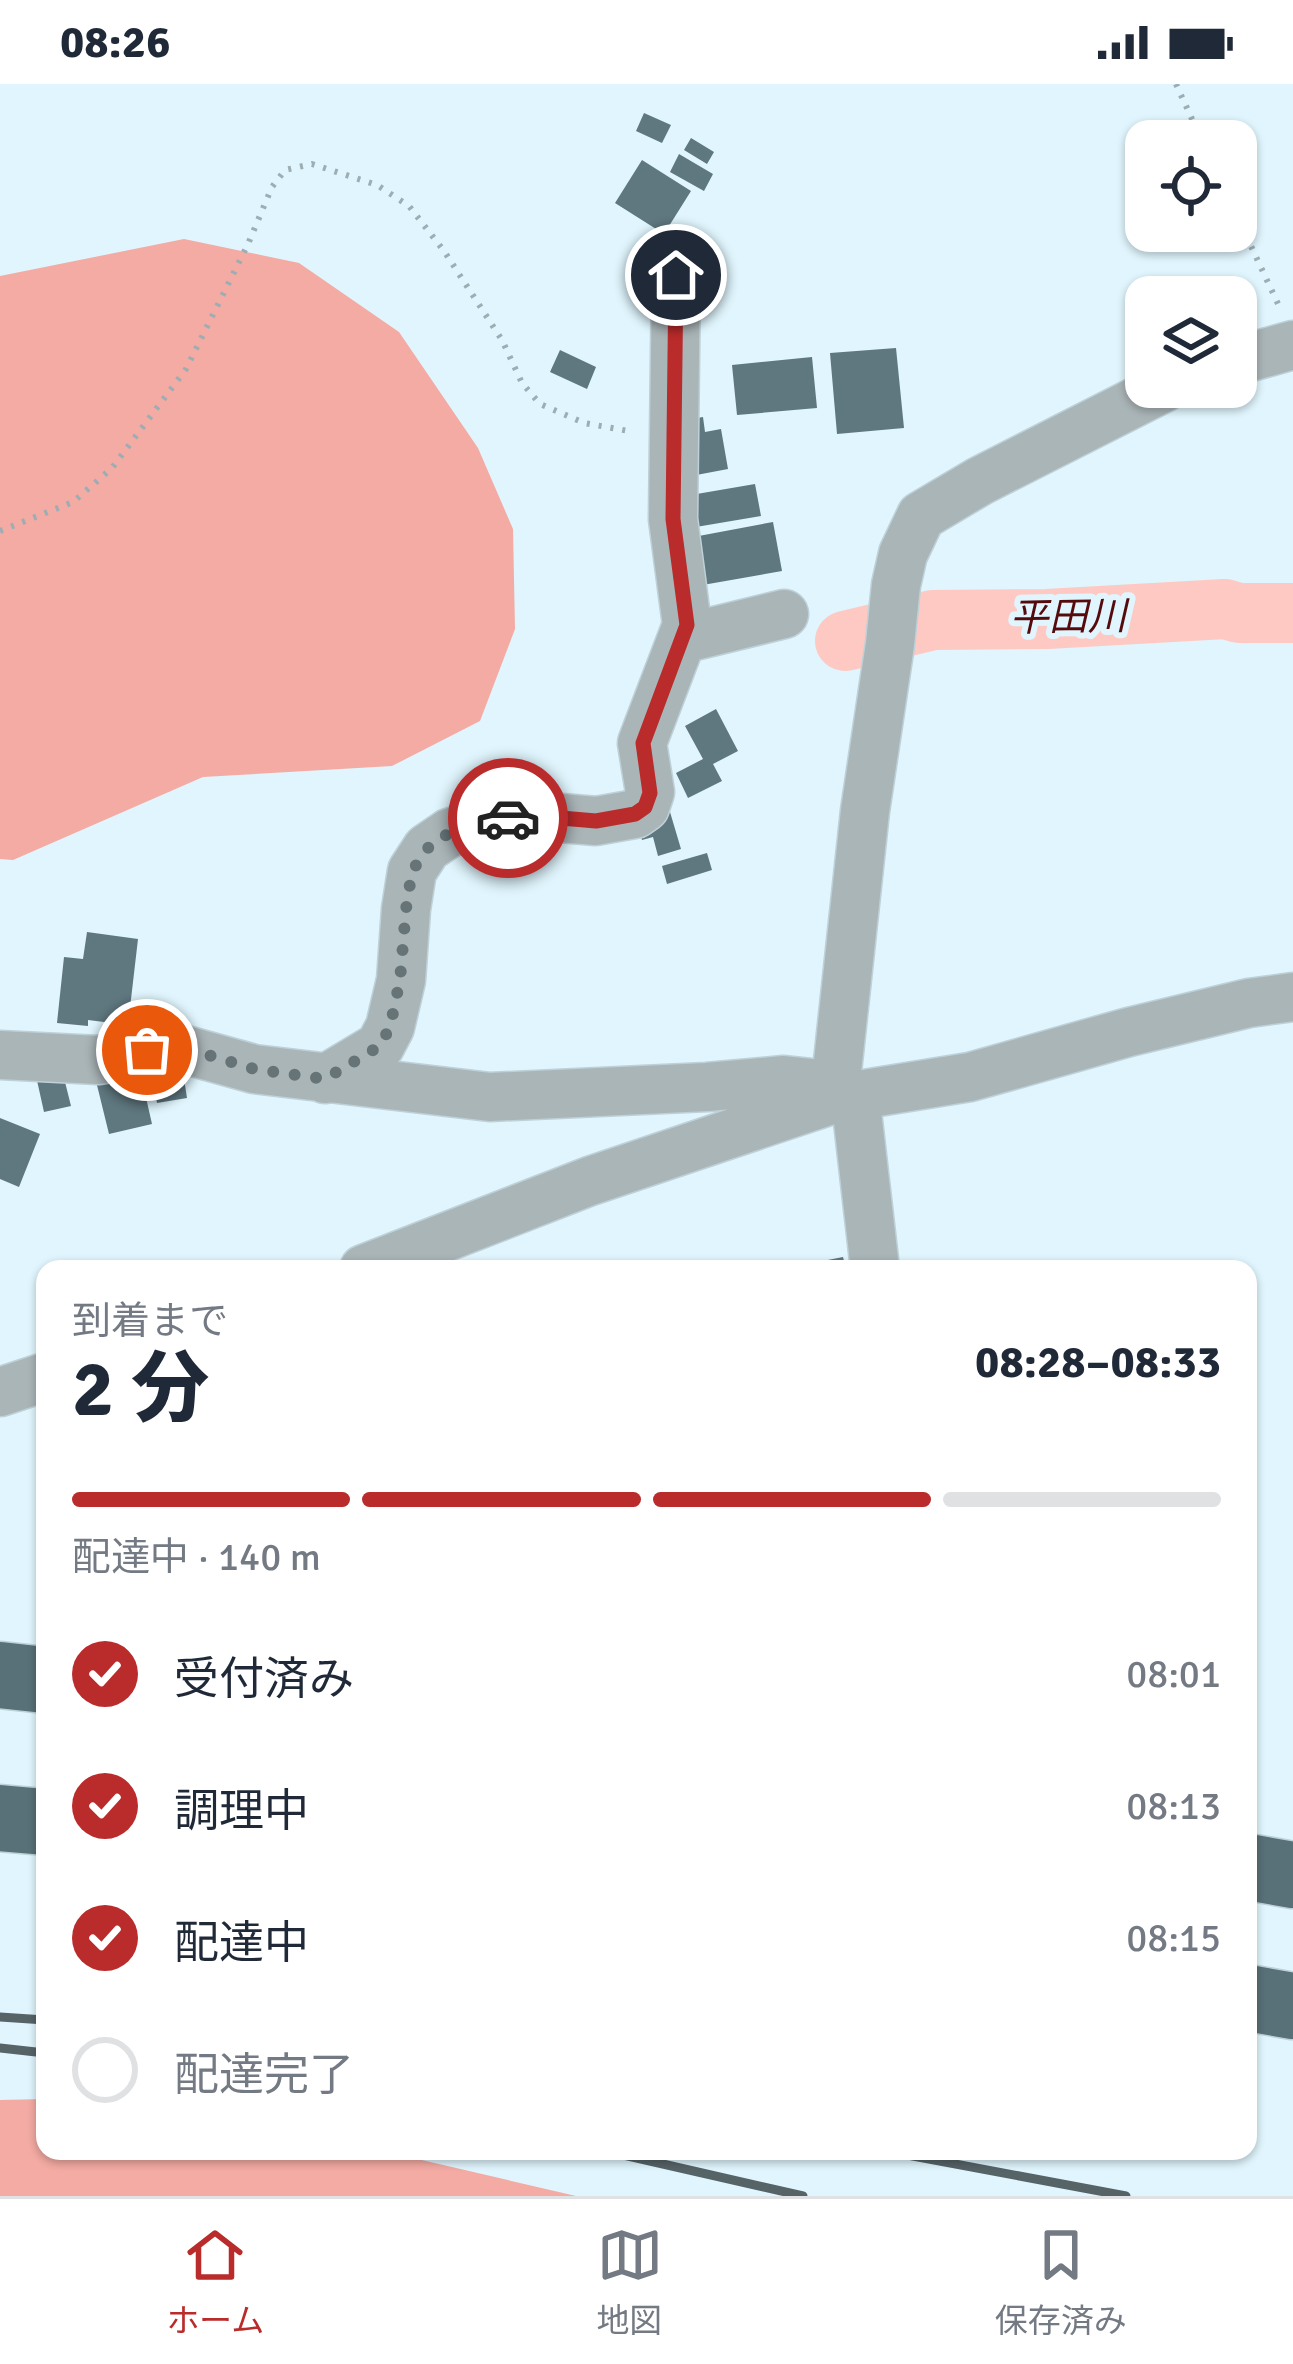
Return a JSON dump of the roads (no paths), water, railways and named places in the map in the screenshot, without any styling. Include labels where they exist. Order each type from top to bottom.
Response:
[{"type":"highway","points":[[0,1675],[36,1679]]},
{"type":"highway","points":[[0,1818],[36,1821]]},
{"type":"highway","points":[[1257,1869],[1293,1875]]},
{"type":"highway","points":[[1257,2000],[1293,2006]]},
{"type":"street","points":[[325,1079],[380,1046],[390,1027],[412,871],[428,848],[449,833],[473,825],[526,815],[596,821],[635,814],[645,807],[650,793],[643,743],[687,625],[673,519],[676,275]]},
{"type":"street","points":[[1257,349],[1288,331]]},
{"type":"street","points":[[872,1260],[845,1097],[866,812],[903,554],[921,516],[1125,408]]},
{"type":"street","points":[[682,639],[784,614]]},
{"type":"street","points":[[387,1260],[590,1181],[845,1097],[970,1077],[1149,1027],[1293,998]]},
{"type":"street","points":[[0,1055],[98,1060],[175,1046],[254,1069],[490,1097],[784,1080],[812,1083],[845,1097]]},
{"type":"street","points":[[0,1392],[36,1380]]},
{"type":"waterway","name":"平田川","points":[[845,641],[933,620],[1225,609],[1293,613]]},
{"type":"railway","points":[[0,2017],[36,2019]]},
{"type":"railway","points":[[0,2048],[36,2052]]},
{"type":"railway","points":[[645,2160],[803,2196]]},
{"type":"railway","points":[[934,2160],[1126,2196]]}]
